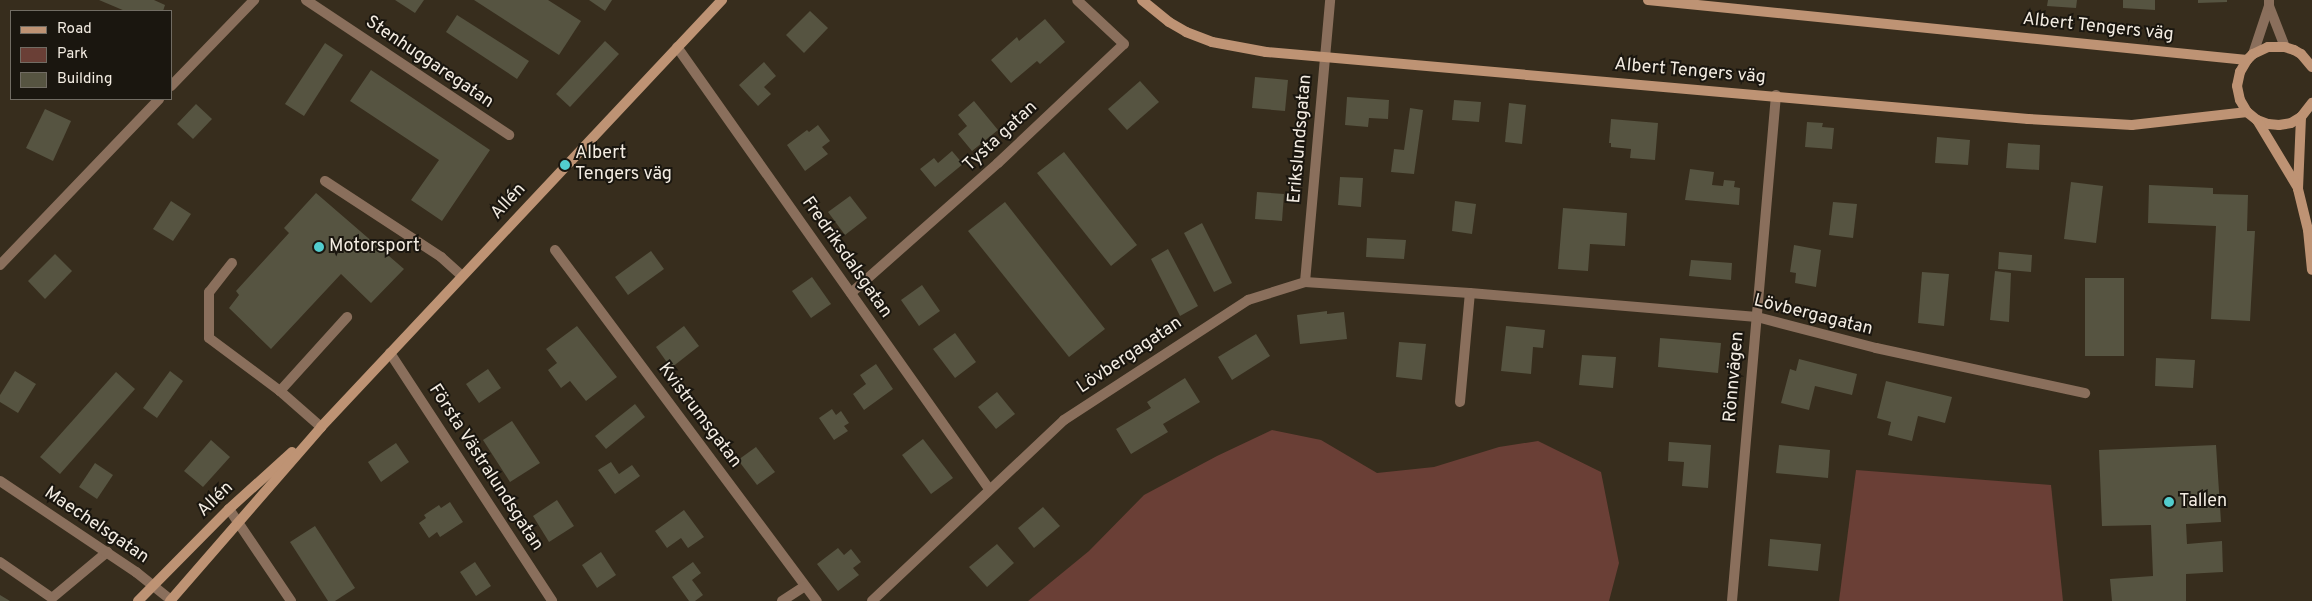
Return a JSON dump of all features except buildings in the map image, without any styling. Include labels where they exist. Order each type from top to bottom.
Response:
[{"type":"main road","name":"Allén","points":[[170,600],[239,523],[320,427],[722,0]]},
{"type":"main road","name":"Albert Tengers väg","points":[[1142,0],[1169,22],[1186,32],[1212,42],[1239,48],[1324,58],[2028,119],[2132,124],[2247,112]]},
{"type":"main road","name":"Albert Tengers väg","points":[[1648,0],[2250,57]]},
{"type":"main road","points":[[2298,189],[2256,120],[2247,112],[2240,100],[2237,86],[2240,72],[2250,57],[2268,47],[2285,47],[2301,54],[2312,67]]},
{"type":"main road","points":[[2256,120],[2279,125],[2291,123],[2301,117],[2312,104]]},
{"type":"main road","points":[[2301,117],[2298,189],[2308,230],[2312,270]]},
{"type":"main road","name":"Allén","points":[[138,601],[229,509],[320,427]]},
{"type":"street","points":[[172,85],[254,0]]},
{"type":"street","name":"Stenhuggaregatan","points":[[306,0],[509,135]]},
{"type":"street","name":"Tysta gatan","points":[[851,293],[998,163],[1124,44],[1077,0]]},
{"type":"street","name":"Erikslundsgatan","points":[[1305,282],[1330,0]]},
{"type":"street","points":[[2250,57],[2269,3]]},
{"type":"street","points":[[2269,3],[2285,47]]},
{"type":"street","name":"Fredriksdalsgatan","points":[[677,47],[988,489]]},
{"type":"street","name":"Rönnvägen","points":[[1732,601],[1776,96]]},
{"type":"street","points":[[0,265],[158,100]]},
{"type":"street","points":[[325,182],[441,257],[462,276]]},
{"type":"street","name":"Kvistrumsgatan","points":[[556,250],[817,601]]},
{"type":"street","points":[[232,262],[210,292],[209,338],[280,390],[320,427]]},
{"type":"street","name":"Lövbergagatan","points":[[872,601],[988,489],[1064,420],[1150,362],[1248,300],[1305,282],[1470,293],[1757,317],[1876,348],[2085,393]]},
{"type":"street","points":[[1460,402],[1470,293]]},
{"type":"street","points":[[280,390],[347,317]]},
{"type":"street","name":"Första Västralundsgatan","points":[[390,353],[552,601]]},
{"type":"street","name":"Maechelsgatan","points":[[0,481],[107,552],[153,585],[170,600]]},
{"type":"street","points":[[229,509],[291,601]]},
{"type":"street","points":[[0,562],[52,598],[107,552]]},
{"type":"street","points":[[782,601],[805,586]]},
{"type":"green space","points":[[1272,430],[1321,440],[1377,473],[1434,467],[1499,447],[1538,441],[1601,472],[1619,563],[1609,601],[1028,601],[1089,551],[1144,495],[1217,456]]},
{"type":"green space","points":[[1856,470],[2051,485],[2063,601],[1839,601]]},
{"type":"place","name":"Albert Tengers väg","points":[[565,165]]},
{"type":"place","name":"Motorsport","points":[[319,247]]},
{"type":"place","name":"Tallen","points":[[2169,502]]}]
